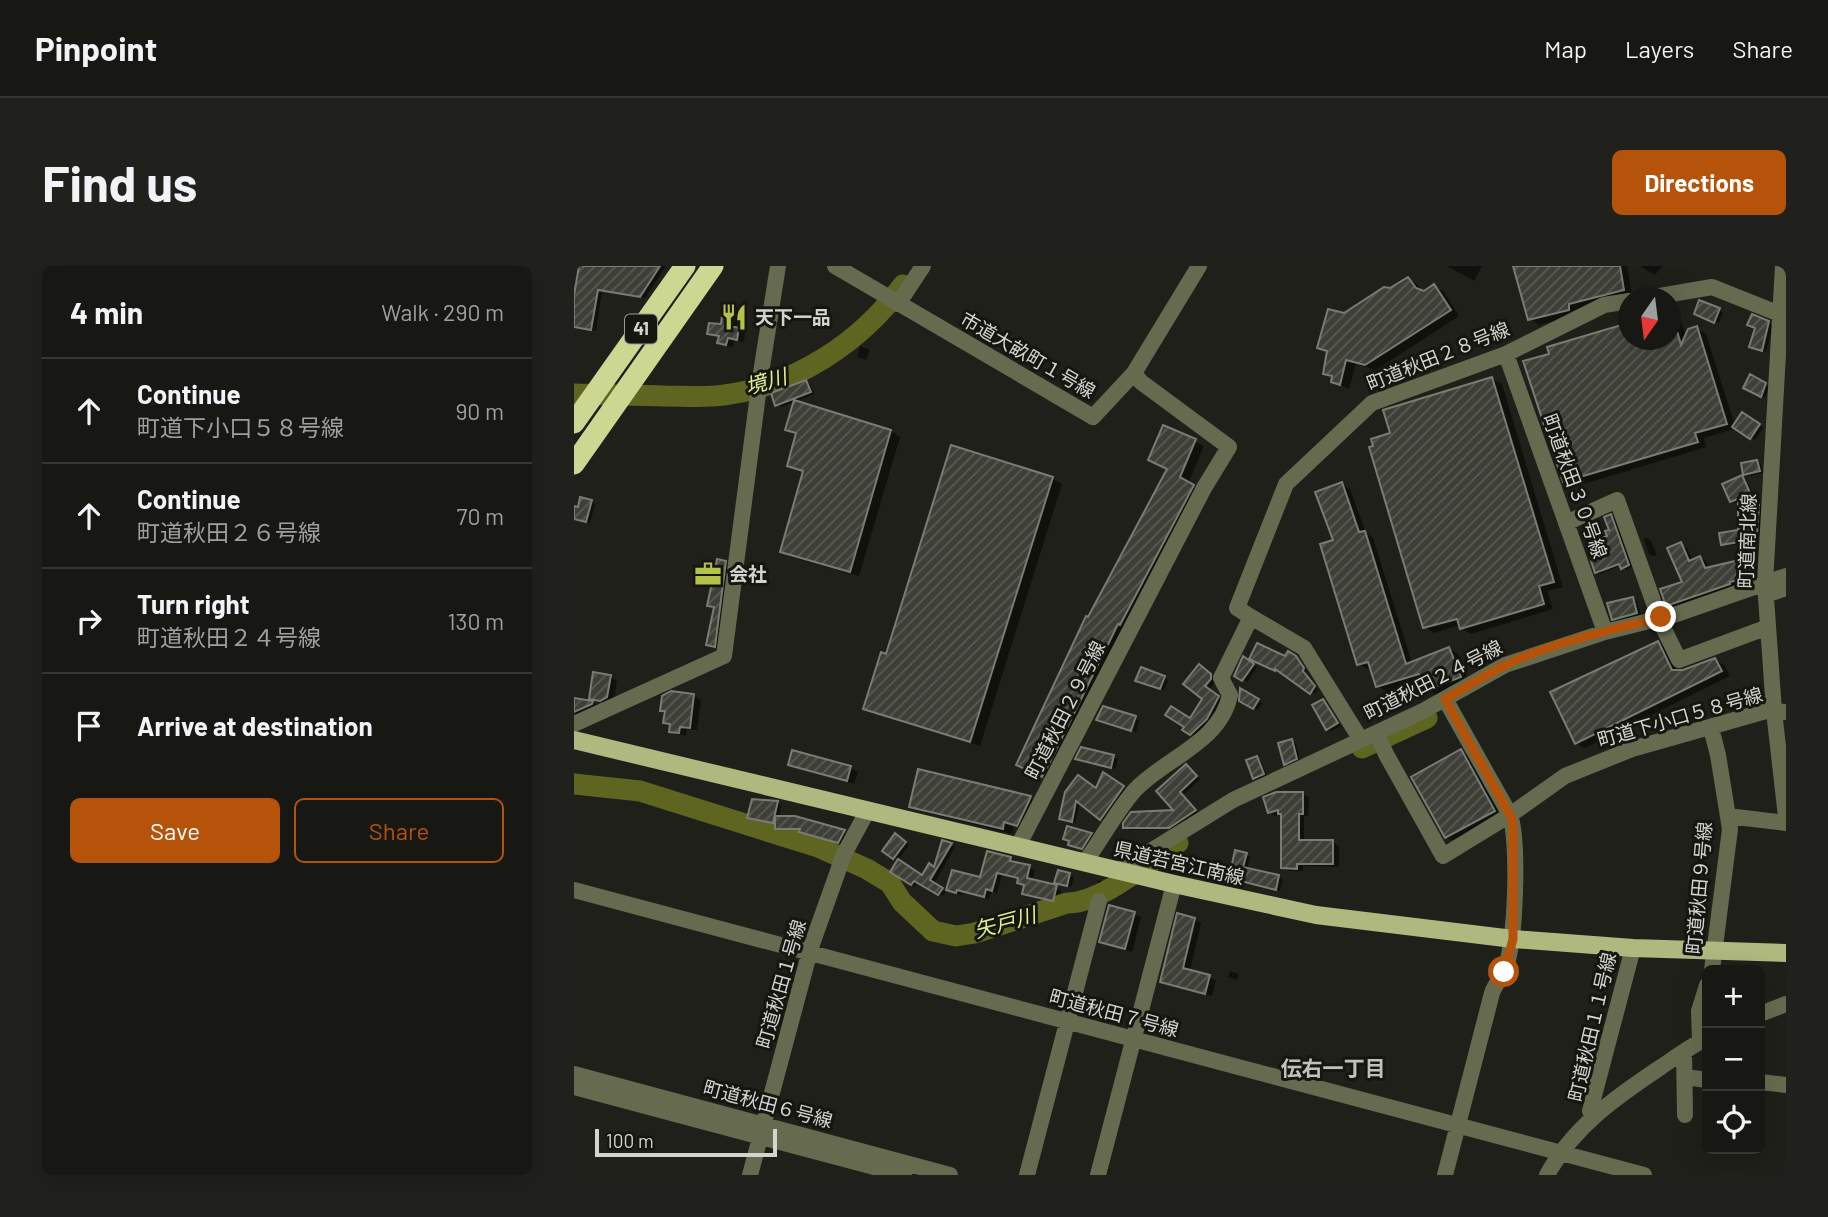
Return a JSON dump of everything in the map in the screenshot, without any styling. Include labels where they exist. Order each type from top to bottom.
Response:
[{"type":"highway","name":"41","points":[[574,423],[685,266]]},
{"type":"highway","name":"41","points":[[574,464],[713,266]]},
{"type":"main road","name":"県道若宮江南線","points":[[574,740],[1174,884],[1316,915],[1513,939],[1633,948],[1714,961],[1786,953]]},
{"type":"street","points":[[574,723],[724,656],[759,386],[778,266]]},
{"type":"street","points":[[835,266],[893,301],[923,266]]},
{"type":"street","points":[[1130,377],[1199,266]]},
{"type":"street","name":"町道南北線","points":[[1783,266],[1766,589],[1768,628],[1780,712],[1786,817]]},
{"type":"street","points":[[1681,292],[1712,287],[1780,314]]},
{"type":"street","name":"市道大畝町１号線","points":[[893,301],[1093,416],[1130,377]]},
{"type":"street","name":"町道秋田２８号線","points":[[1251,617],[1237,608],[1286,484],[1372,404],[1506,354],[1604,305],[1618,303]]},
{"type":"street","name":"町道秋田３０号線","points":[[1506,354],[1605,632]]},
{"type":"street","name":"町道秋田２９号線","points":[[1018,846],[1204,488],[1229,447],[1141,382],[1130,377]]},
{"type":"street","points":[[1566,523],[1617,500],[1679,660],[1768,628]]},
{"type":"street","name":"町道秋田２４号線","points":[[1120,870],[1233,800],[1376,733],[1514,662],[1605,632],[1766,589],[1786,576]]},
{"type":"street","points":[[1766,589],[1786,588]]},
{"type":"street","points":[[1085,862],[1135,790],[1194,747],[1224,715],[1230,695],[1221,678],[1251,617],[1304,648],[1361,740]]},
{"type":"street","points":[[1445,699],[1510,815],[1513,828],[1513,939],[1505,970],[1492,993],[1445,1175]]},
{"type":"street","name":"町道下小口５８号線","points":[[1376,733],[1443,856],[1510,815],[1565,776],[1632,749],[1766,711],[1780,712]]},
{"type":"street","name":"町道秋田９号線","points":[[1711,728],[1730,829],[1714,961]]},
{"type":"street","name":"町道秋田１号線","points":[[750,1175],[809,953],[844,854],[868,810]]},
{"type":"street","points":[[1728,816],[1786,823]]},
{"type":"street","points":[[1097,1175],[1174,884]]},
{"type":"street","name":"町道秋田７号線","points":[[574,890],[1644,1175]]},
{"type":"street","points":[[1027,1175],[1099,901]]},
{"type":"street","name":"町道秋田１１号線","points":[[1594,1115],[1590,1111],[1633,948]]},
{"type":"street","points":[[1702,1001],[1699,1011],[1702,1028]]},
{"type":"street","points":[[1765,1012],[1786,1004]]},
{"type":"street","points":[[1547,1175],[1559,1153],[1594,1115],[1625,1091],[1702,1041]]},
{"type":"street","points":[[1685,1052],[1685,1115]]},
{"type":"street","name":"町道秋田６号線","points":[[574,1074],[762,1131],[950,1175]]},
{"type":"street","points":[[1685,1077],[1702,1079]]},
{"type":"street","points":[[1765,1082],[1786,1084]]},
{"type":"street","points":[[574,1087],[762,1131],[904,1175]]},
{"type":"building","points":[[579,266],[660,266],[640,297],[598,290],[591,330],[574,327],[574,295]]},
{"type":"building","points":[[1513,266],[1620,266],[1624,287],[1618,287],[1618,292],[1569,304],[1569,310],[1528,320]]},
{"type":"building","points":[[1408,277],[1416,288],[1424,291],[1434,284],[1451,310],[1365,365],[1346,360],[1340,385],[1331,382],[1332,376],[1323,374],[1327,351],[1317,348],[1328,309],[1344,313],[1384,287],[1390,288]]},
{"type":"building","points":[[1699,300],[1720,308],[1714,323],[1694,314]]},
{"type":"building","points":[[1752,314],[1769,321],[1762,351],[1749,347],[1755,328],[1747,325]]},
{"type":"building","points":[[722,316],[731,317],[730,326],[739,328],[737,340],[728,338],[726,345],[717,343],[719,336],[707,334],[709,323],[721,324]]},
{"type":"building","points":[[1618,326],[1618,350],[1681,350],[1688,329],[1697,326],[1727,424],[1695,433],[1698,442],[1563,482],[1523,361],[1549,354],[1547,347]]},
{"type":"building","points":[[1750,374],[1766,383],[1761,397],[1743,388]]},
{"type":"building","points":[[1492,377],[1554,582],[1539,586],[1544,604],[1460,629],[1457,619],[1423,628],[1369,447],[1373,446],[1371,439],[1390,433],[1383,410]]},
{"type":"building","points":[[806,380],[811,392],[775,406],[771,393]]},
{"type":"building","points":[[794,400],[891,430],[850,572],[780,552],[803,471],[787,466],[796,433],[785,430]]},
{"type":"building","points":[[1742,412],[1760,424],[1750,439],[1732,427]]},
{"type":"building","points":[[1163,425],[1196,439],[1180,477],[1194,485],[1120,625],[1118,624],[1054,754],[1049,753],[1053,756],[1042,777],[1016,765],[1086,616],[1088,617],[1167,469],[1148,460]]},
{"type":"building","points":[[951,445],[1053,477],[970,742],[863,709],[881,652],[886,654]]},
{"type":"building","points":[[1757,460],[1760,471],[1743,475],[1741,463]]},
{"type":"building","points":[[1742,475],[1759,505],[1757,533],[1744,535],[1745,541],[1721,545],[1719,533],[1738,530],[1738,499],[1730,502],[1722,484]]},
{"type":"building","points":[[1342,482],[1359,532],[1365,531],[1406,664],[1449,647],[1461,677],[1425,691],[1419,674],[1376,687],[1368,662],[1357,665],[1320,544],[1333,540],[1315,492]]},
{"type":"building","points":[[580,497],[592,500],[586,522],[574,519],[574,506],[578,507]]},
{"type":"building","points":[[1611,514],[1629,565],[1621,569],[1619,564],[1595,573],[1591,561],[1600,557],[1594,542],[1607,536],[1605,531],[1609,530],[1604,517]]},
{"type":"building","points":[[1681,542],[1689,561],[1700,556],[1705,568],[1748,558],[1752,576],[1666,606],[1660,589],[1682,582],[1667,548]]},
{"type":"building","points":[[717,559],[726,561],[715,647],[706,645],[714,607],[707,606]]},
{"type":"building","points":[[1633,597],[1637,613],[1612,620],[1607,603]]},
{"type":"building","points":[[1658,641],[1672,670],[1683,670],[1715,658],[1722,671],[1575,744],[1550,692]]},
{"type":"building","points":[[1257,643],[1285,656],[1288,651],[1296,656],[1304,668],[1303,671],[1315,686],[1310,694],[1275,669],[1249,659]]},
{"type":"building","points":[[1243,656],[1254,664],[1242,681],[1234,676]]},
{"type":"building","points":[[1199,664],[1211,674],[1211,679],[1205,686],[1219,696],[1207,719],[1190,735],[1182,730],[1184,727],[1165,715],[1171,706],[1190,718],[1202,699],[1183,684]]},
{"type":"building","points":[[1141,667],[1165,676],[1160,689],[1135,681]]},
{"type":"building","points":[[593,672],[611,675],[607,697],[600,701],[589,699]]},
{"type":"building","points":[[1240,688],[1259,699],[1253,709],[1239,701]]},
{"type":"building","points":[[671,691],[694,694],[690,728],[680,727],[679,733],[669,732],[670,724],[663,723],[665,711],[660,711],[662,696]]},
{"type":"building","points":[[574,698],[593,701],[574,712]]},
{"type":"building","points":[[1323,699],[1338,723],[1326,730],[1312,705]]},
{"type":"building","points":[[1103,706],[1136,716],[1131,731],[1096,720]]},
{"type":"building","points":[[1292,739],[1297,759],[1284,765],[1278,743]]},
{"type":"building","points":[[1081,747],[1114,755],[1111,768],[1075,759]]},
{"type":"building","points":[[1461,749],[1495,811],[1445,838],[1411,777]]},
{"type":"building","points":[[792,750],[851,766],[847,781],[788,765]]},
{"type":"building","points":[[1257,756],[1264,774],[1253,779],[1246,760]]},
{"type":"building","points":[[1186,764],[1197,776],[1180,792],[1196,810],[1169,828],[1123,828],[1123,823],[1131,812],[1173,810],[1156,791]]},
{"type":"building","points":[[918,769],[1031,796],[1017,826],[1004,822],[1003,829],[909,807]]},
{"type":"building","points":[[1103,772],[1124,786],[1100,820],[1076,801],[1072,822],[1059,819],[1065,792],[1078,775],[1096,788]]},
{"type":"building","points":[[1276,792],[1303,792],[1303,814],[1299,814],[1299,840],[1333,840],[1333,864],[1297,864],[1297,869],[1281,868],[1281,814],[1278,814],[1278,810],[1268,813],[1263,797]]},
{"type":"building","points":[[752,799],[778,801],[773,823],[747,818]]},
{"type":"building","points":[[775,816],[795,816],[845,830],[838,843],[799,832],[800,829],[775,829]]},
{"type":"building","points":[[1067,826],[1092,833],[1082,849],[1068,845],[1069,841],[1063,839]]},
{"type":"building","points":[[895,833],[906,842],[893,859],[882,851]]},
{"type":"building","points":[[942,840],[952,843],[930,880],[943,888],[938,895],[914,881],[911,885],[890,872],[898,859],[922,875],[929,863],[934,867]]},
{"type":"building","points":[[1235,850],[1247,853],[1243,867],[1279,875],[1276,890],[1229,878]]},
{"type":"building","points":[[987,851],[1011,857],[1010,861],[1030,865],[1027,878],[1057,885],[1053,901],[1022,894],[1024,885],[1017,883],[1018,878],[997,873],[992,891],[986,889],[984,897],[946,890],[952,870],[980,877]]},
{"type":"building","points":[[1058,870],[1070,873],[1067,886],[1054,883]]},
{"type":"building","points":[[1109,905],[1135,912],[1125,949],[1099,942]]},
{"type":"building","points":[[1177,913],[1195,918],[1183,968],[1210,975],[1205,994],[1160,982]]},
{"type":"waterway","name":"境川","points":[[574,394],[710,396],[750,390],[776,382],[801,371],[847,342],[886,306],[903,285]]},
{"type":"waterway","name":"矢戸川","points":[[1362,748],[1427,718]]},
{"type":"waterway","name":"矢戸川","points":[[574,784],[640,791],[818,847],[867,869],[890,883],[902,902],[933,931],[956,936],[975,933],[1095,896],[1110,889],[1178,843]]},
{"type":"place","name":"天下一品","points":[[734,317]]},
{"type":"place","name":"会社","points":[[708,574]]},
{"type":"district","name":"伝右一丁目","points":[[1333,1069]]},
{"type":"route","points":[[1504,972],[1513,939],[1513,823],[1445,699],[1505,665],[1523,658],[1661,617]]}]
